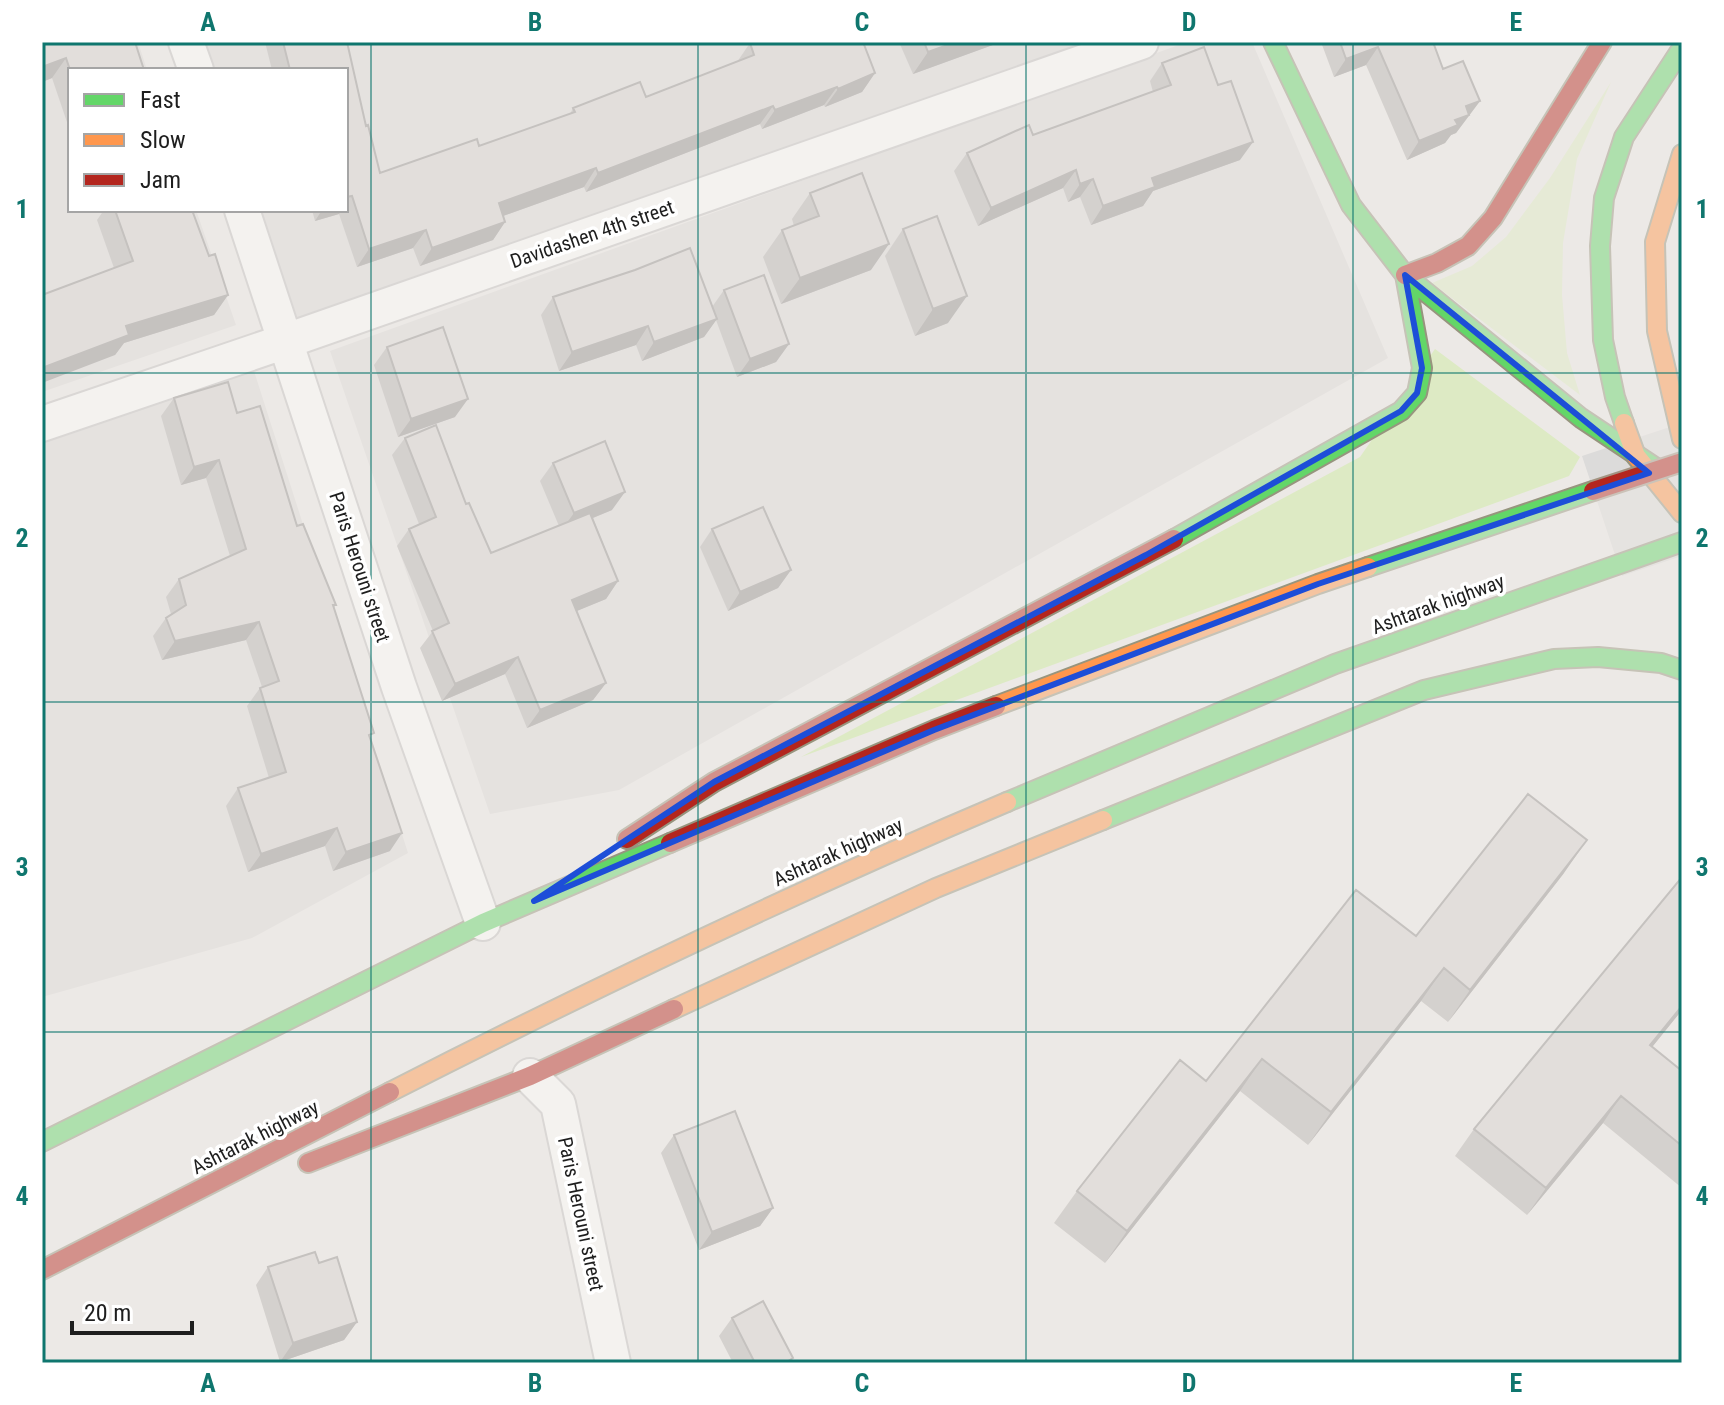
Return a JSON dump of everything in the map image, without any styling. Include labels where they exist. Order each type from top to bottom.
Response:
[{"type":"main road","points":[[1273,42],[1351,205],[1405,275],[1581,418],[1682,483]]},
{"type":"main road","points":[[1405,275],[1437,263],[1468,246],[1493,218],[1602,42]]},
{"type":"main road","points":[[1682,48],[1624,137],[1604,198],[1600,246],[1603,340],[1615,397],[1636,456],[1682,513]]},
{"type":"main road","points":[[1682,154],[1655,242],[1657,331],[1682,439]]},
{"type":"main road","points":[[534,901],[714,782],[1146,555],[1401,411],[1417,393],[1422,368],[1405,275]]},
{"type":"main road","points":[[42,1142],[483,923],[934,730],[1318,584],[1682,462]]},
{"type":"main road","name":"Ashtarak highway","points":[[42,1270],[561,1005],[877,857],[1335,664],[1682,542]]},
{"type":"main road","points":[[284,1172],[530,1076],[936,888],[1424,690],[1554,659],[1598,657],[1661,663],[1682,670]]},
{"type":"main road","points":[[82,1251],[241,1189]]},
{"type":"street","points":[[186,42],[195,68]]},
{"type":"street","name":"Davidashen 4th street","points":[[42,424],[1141,42]]},
{"type":"street","name":"Paris Herouni street","points":[[243,212],[399,687],[483,923]]},
{"type":"street","name":"Paris Herouni street","points":[[530,1076],[558,1104],[613,1363]]},
{"type":"highlighted area","points":[[1405,275],[1649,473],[1318,584],[934,730],[534,901],[714,782],[1146,555],[1401,411],[1417,393],[1422,368]]},
{"type":"shaded area","points":[[42,42],[138,42],[146,68],[68,68],[68,212],[197,212],[236,325],[42,392]]},
{"type":"shaded area","points":[[200,42],[1102,42],[294,321],[257,212],[348,212],[348,68],[208,68]]},
{"type":"shaded area","points":[[1187,42],[1252,42],[1388,358],[619,790],[490,814],[330,351]]},
{"type":"shaded area","points":[[254,371],[408,853],[252,938],[42,997],[42,442]]},
{"type":"green space","points":[[1611,82],[1577,159],[1563,243],[1562,295],[1567,353],[1580,395],[1432,283],[1472,266],[1506,237],[1550,178]]},
{"type":"green space","points":[[1435,349],[1580,457],[1569,476],[801,757],[1360,457]]},
{"type":"pier","points":[[1682,423],[1682,556],[1622,576],[1582,456]]},
{"type":"building","points":[[42,42],[135,42],[143,68],[69,68],[66,58],[42,67]]},
{"type":"building","points":[[283,42],[347,42],[380,173],[477,139],[479,146],[575,112],[573,108],[640,82],[646,97],[754,55],[752,42],[863,42],[875,73],[775,110],[773,106],[598,173],[596,168],[499,203],[505,222],[432,248],[426,230],[369,249],[352,196],[348,197],[348,68],[290,68]]},
{"type":"building","points":[[924,42],[956,42],[928,52]]},
{"type":"building","points":[[1340,42],[1433,42],[1443,69],[1463,61],[1480,101],[1466,106],[1469,115],[1455,120],[1458,125],[1419,141],[1378,47],[1346,59]]},
{"type":"building","points":[[1204,47],[1218,85],[1231,81],[1253,142],[1152,178],[1155,187],[1103,206],[1093,179],[1080,184],[1076,170],[991,208],[967,153],[1029,125],[1033,135],[1171,85],[1162,63]]},
{"type":"building","points":[[862,173],[889,244],[800,278],[782,230],[819,216],[810,193]]},
{"type":"building","points":[[116,212],[193,212],[209,256],[215,254],[228,295],[126,326],[129,335],[42,368],[42,295],[133,261]]},
{"type":"building","points":[[937,216],[967,296],[933,309],[903,229]]},
{"type":"building","points":[[690,248],[717,319],[654,342],[648,326],[572,352],[553,297]]},
{"type":"building","points":[[764,275],[789,344],[750,359],[724,290]]},
{"type":"building","points":[[443,327],[468,399],[411,419],[387,347]]},
{"type":"building","points":[[228,382],[237,413],[260,406],[297,526],[303,524],[336,605],[333,605],[374,733],[369,735],[402,833],[346,852],[337,828],[261,854],[238,788],[286,772],[260,688],[279,681],[259,622],[175,641],[166,618],[186,605],[179,579],[246,549],[219,460],[194,467],[174,398]]},
{"type":"building","points":[[436,425],[466,504],[469,503],[491,553],[590,513],[618,581],[572,600],[606,683],[540,710],[518,657],[455,684],[432,631],[449,623],[409,529],[436,517],[405,438]]},
{"type":"building","points":[[605,441],[625,492],[574,513],[553,463]]},
{"type":"building","points":[[763,507],[791,570],[740,592],[712,529]]},
{"type":"building","points":[[1528,794],[1587,840],[1470,990],[1444,968],[1331,1112],[1262,1059],[1127,1231],[1077,1191],[1180,1060],[1206,1081],[1356,890],[1416,936]]},
{"type":"building","points":[[1682,877],[1682,1006],[1650,1045],[1682,1071],[1682,1146],[1621,1096],[1546,1188],[1474,1129]]},
{"type":"building","points":[[735,1111],[773,1208],[712,1232],[674,1135]]},
{"type":"building","points":[[315,1252],[319,1263],[337,1257],[357,1322],[293,1343],[268,1267]]},
{"type":"building","points":[[763,1301],[793,1358],[785,1363],[755,1363],[732,1318]]},
{"type":"traffic: fast","points":[[1273,42],[1351,205],[1405,275],[1581,418],[1656,468]]},
{"type":"traffic: fast","points":[[1624,423],[1603,340],[1600,246],[1604,198],[1624,137],[1682,48]]},
{"type":"traffic: fast","points":[[1174,539],[1401,411],[1417,393],[1422,368],[1405,275]]},
{"type":"traffic: fast","points":[[1368,567],[1593,491]]},
{"type":"traffic: fast","points":[[1007,802],[1335,664],[1682,542]]},
{"type":"traffic: fast","points":[[1103,820],[1424,690],[1554,659],[1598,657],[1661,663],[1682,670]]},
{"type":"traffic: fast","points":[[42,1142],[483,923],[670,843]]},
{"type":"traffic: slow","points":[[1682,154],[1655,242],[1657,331],[1682,439]]},
{"type":"traffic: slow","points":[[1624,423],[1636,456],[1682,513]]},
{"type":"traffic: slow","points":[[996,706],[1368,567]]},
{"type":"traffic: slow","points":[[390,1092],[696,942],[850,870],[1007,802]]},
{"type":"traffic: slow","points":[[674,1009],[936,888],[1103,820]]},
{"type":"traffic: jam","points":[[1405,275],[1437,263],[1468,246],[1493,218],[1602,42]]},
{"type":"traffic: jam","points":[[1593,491],[1682,462]]},
{"type":"traffic: jam","points":[[627,839],[714,782],[1174,539]]},
{"type":"traffic: jam","points":[[670,843],[996,706]]},
{"type":"traffic: jam","points":[[308,1163],[530,1076],[674,1009]]},
{"type":"traffic: jam","points":[[42,1270],[390,1092]]}]
